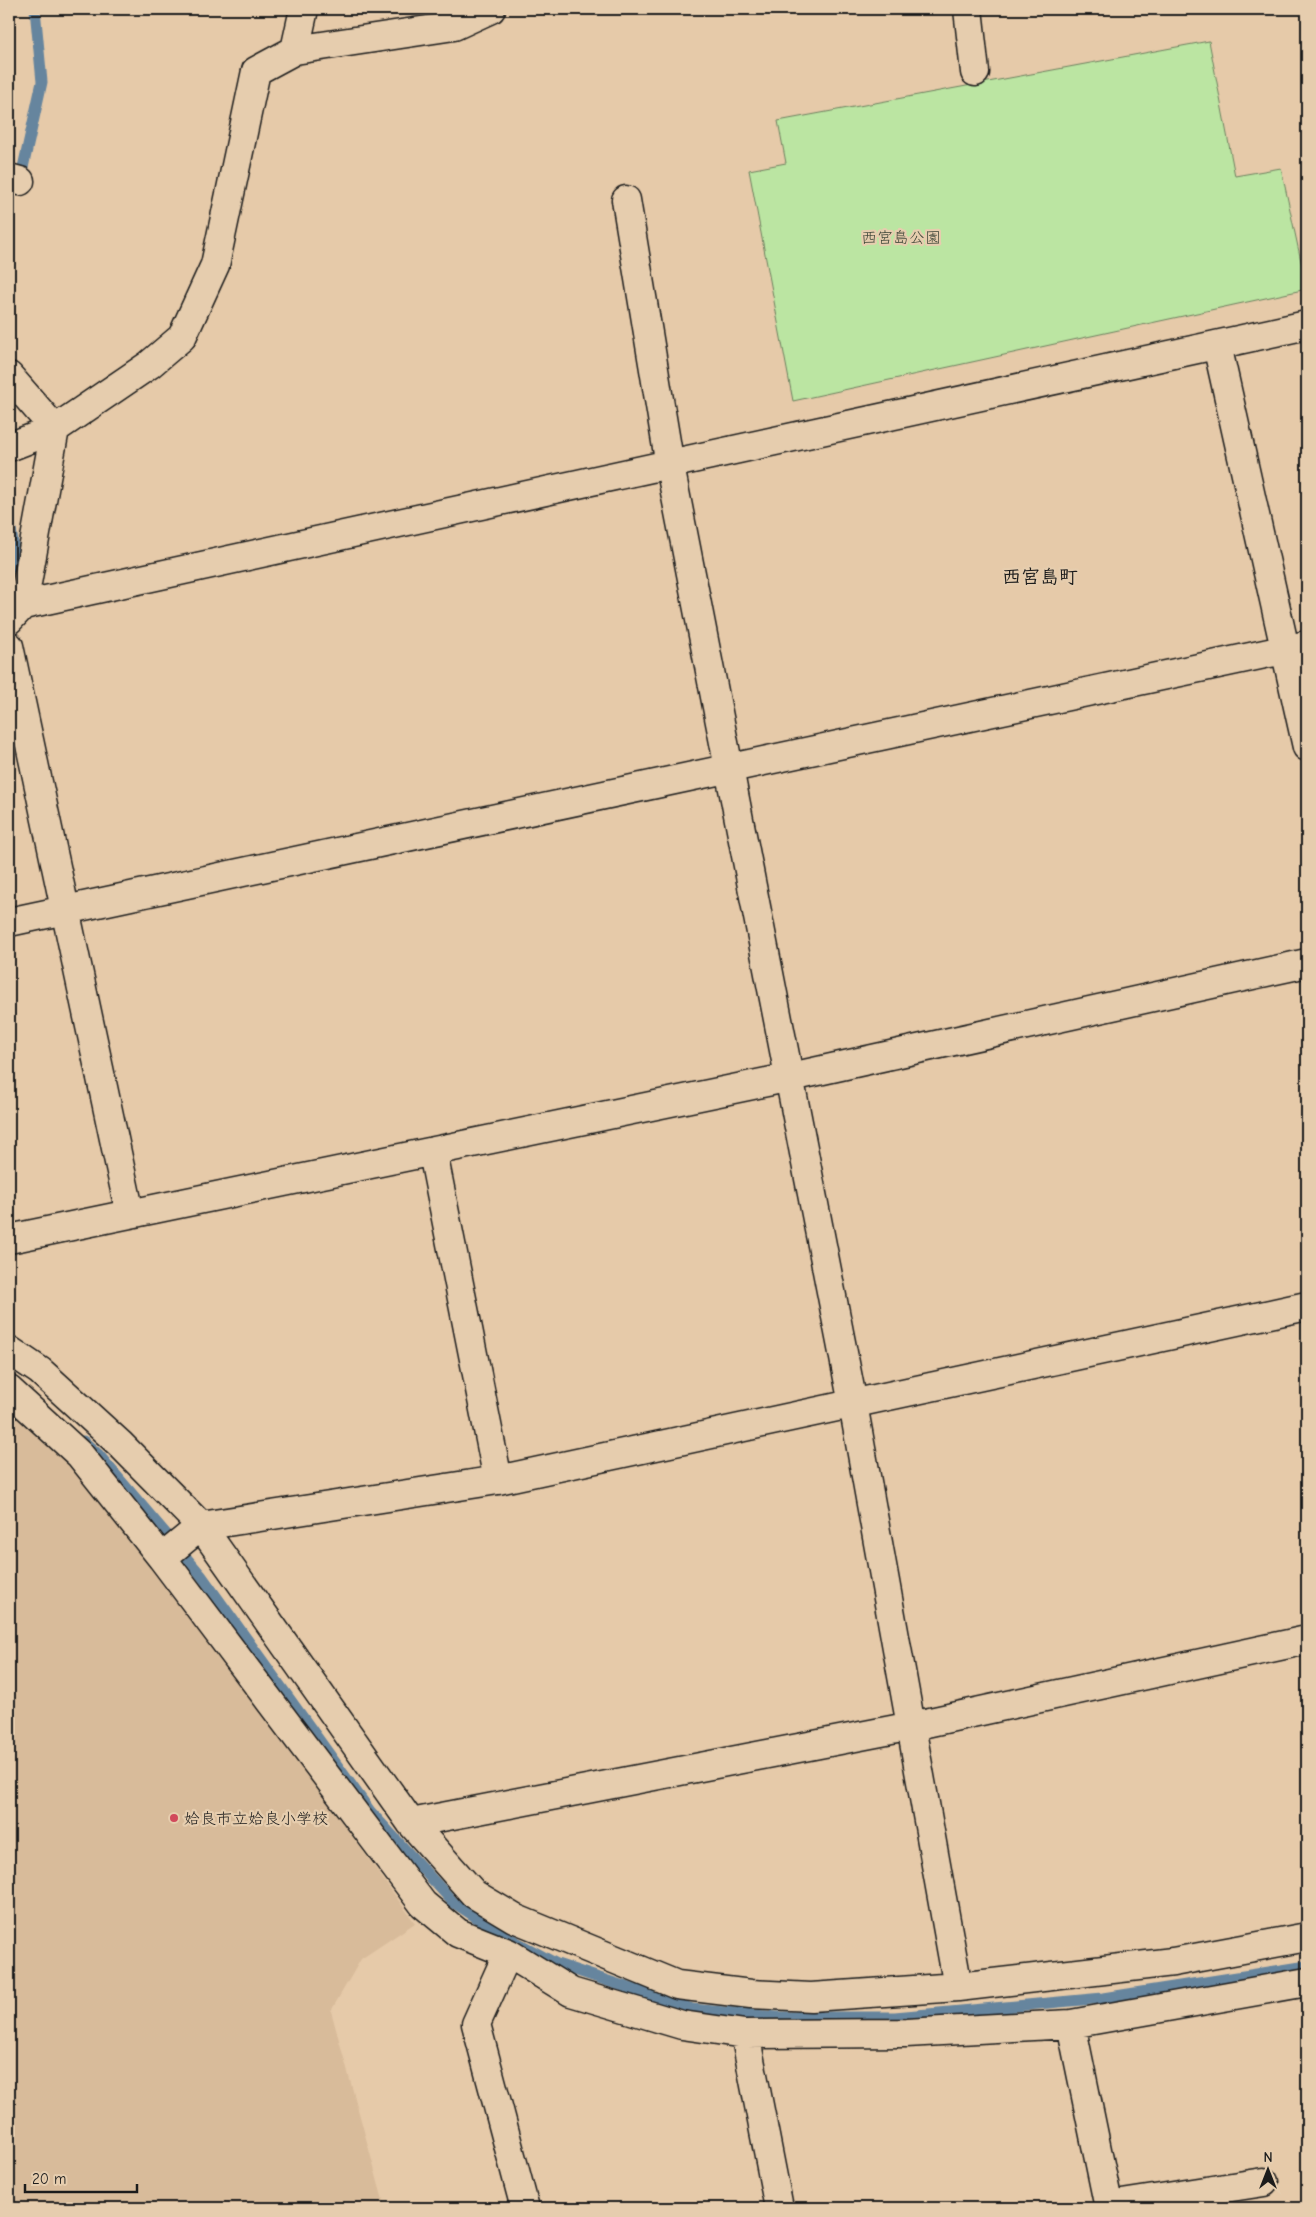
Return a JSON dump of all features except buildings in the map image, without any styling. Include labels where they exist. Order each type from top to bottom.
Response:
[{"type":"street","points":[[295,50],[304,9]]},
{"type":"street","points":[[9,448],[55,429],[149,365],[182,337],[215,265],[256,72],[295,50],[454,26],[491,9]]},
{"type":"street","points":[[968,9],[975,72]]},
{"type":"street","points":[[626,200],[670,466],[791,1077],[853,1404],[958,1987]]},
{"type":"street","points":[[55,429],[16,613],[1307,325]]},
{"type":"street","points":[[1217,345],[1297,648],[1307,747]]},
{"type":"street","points":[[9,376],[55,429]]},
{"type":"street","points":[[9,646],[67,910],[130,1214]]},
{"type":"street","points":[[9,922],[1297,648]]},
{"type":"street","points":[[9,1239],[433,1153],[791,1077],[1307,963]]},
{"type":"street","points":[[433,1153],[498,1480]]},
{"type":"street","points":[[162,1558],[201,1526],[498,1480],[1307,1306]]},
{"type":"street","points":[[9,1350],[40,1371],[120,1444],[201,1526],[411,1824],[474,1894],[514,1918],[677,1985],[752,1994],[811,1997],[958,1987],[1173,1962],[1307,1937]]},
{"type":"street","points":[[9,1390],[80,1455],[162,1558],[423,1904],[458,1933],[508,1953],[571,1992],[682,2025],[745,2034],[906,2033],[1071,2024],[1307,1982]]},
{"type":"street","points":[[411,1824],[912,1726],[1307,1640]]},
{"type":"street","points":[[508,1953],[476,2024],[526,2208]]},
{"type":"street","points":[[1071,2024],[1109,2207],[1264,2182]]},
{"type":"street","points":[[745,2034],[779,2208]]},
{"type":"shaded area","name":"姶良市立姶良小学校","points":[[9,1407],[67,1459],[263,1713],[415,1923],[361,1959],[331,2011],[384,2204],[374,2208],[9,2208]]},
{"type":"green space","name":"西宮島公園","points":[[1209,41],[1235,176],[1281,168],[1307,289],[793,401],[749,170],[786,163],[778,121]]},
{"type":"waterway","points":[[20,181],[42,82],[35,9]]},
{"type":"waterway","points":[[9,515],[15,557],[9,568]]},
{"type":"waterway","points":[[83,1441],[99,1455],[201,1575],[370,1811],[453,1902],[498,1932],[557,1964],[692,2009],[776,2017],[895,2017],[1103,1998],[1307,1966]]},
{"type":"place","name":"姶良市立姶良小学校","points":[[174,1818]]},
{"type":"district","name":"西宮島町","points":[[1040,576]]}]
